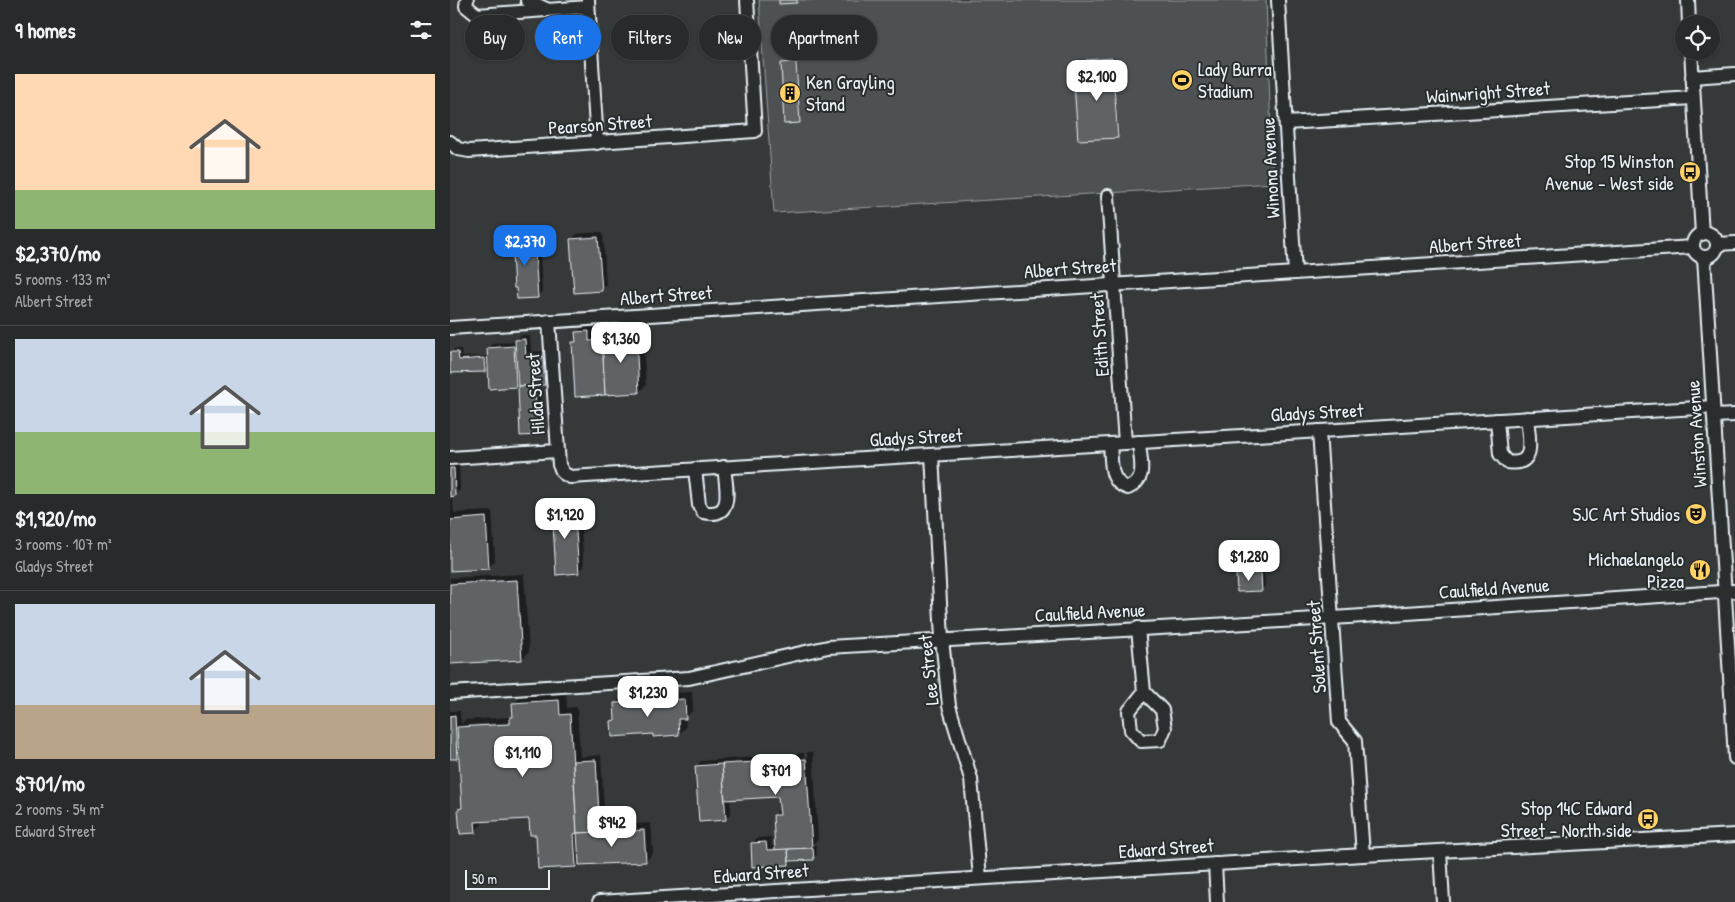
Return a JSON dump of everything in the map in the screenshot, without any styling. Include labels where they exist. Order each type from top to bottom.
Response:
[{"type":"street","points":[[467,0],[466,6],[476,15],[546,10],[588,3],[597,143]]},
{"type":"street","points":[[527,0],[546,10]]},
{"type":"street","name":"Pearson Street","points":[[450,142],[458,148],[469,151],[755,131],[747,0]]},
{"type":"street","name":"Winona Avenue","points":[[1278,0],[1295,273]]},
{"type":"street","points":[[1688,0],[1689,15]]},
{"type":"street","points":[[1691,60],[1702,234]]},
{"type":"street","points":[[1692,77],[1735,74]]},
{"type":"street","name":"Wainwright Street","points":[[1286,123],[1693,98]]},
{"type":"street","name":"Edith Street","points":[[1108,196],[1125,443]]},
{"type":"street","points":[[1702,234],[1712,236],[1717,244],[1714,253],[1704,257],[1696,253],[1693,247],[1695,239],[1702,234]]},
{"type":"street","points":[[1717,244],[1735,243]]},
{"type":"street","name":"Albert Street","points":[[450,328],[1693,247]]},
{"type":"street","name":"Winston Avenue","points":[[1704,257],[1714,412],[1730,591],[1735,758]]},
{"type":"street","name":"Hilda Street","points":[[549,322],[559,465]]},
{"type":"street","name":"Gladys Street","points":[[559,465],[563,473],[570,477],[1527,418],[1714,412],[1735,415]]},
{"type":"street","points":[[1497,420],[1500,454],[1507,462],[1518,464],[1526,459],[1529,452],[1527,418]]},
{"type":"street","name":"Solent Street","points":[[1319,431],[1339,722],[1355,741],[1363,855]]},
{"type":"street","points":[[1110,444],[1113,479],[1119,486],[1128,488],[1138,484],[1141,478],[1139,442]]},
{"type":"street","points":[[450,458],[557,451]]},
{"type":"street","name":"Lee Street","points":[[932,455],[942,639],[950,706],[971,779],[980,878]]},
{"type":"street","points":[[695,469],[699,505],[703,512],[714,514],[722,510],[726,504],[724,467]]},
{"type":"street","name":"Caulfield Avenue","points":[[450,693],[689,678],[828,647],[1333,618],[1730,591]]},
{"type":"street","points":[[1138,628],[1144,692]]},
{"type":"street","name":"Edward Street","points":[[599,902],[1363,855],[1735,835]]},
{"type":"street","points":[[1440,852],[1443,902]]},
{"type":"street","points":[[1214,864],[1217,902]]},
{"type":"shaded area","points":[[759,0],[1266,0],[1273,183],[774,213]]},
{"type":"building","points":[[779,0],[797,0],[797,3],[779,4]]},
{"type":"building","points":[[1112,58],[1118,138],[1078,140],[1074,83],[1087,82],[1086,60]]},
{"type":"building","name":"Ken Grayling Stand","points":[[796,62],[800,123],[784,124],[781,63]]},
{"type":"building","points":[[534,236],[538,298],[517,299],[516,288],[514,288],[511,238]]},
{"type":"building","points":[[598,237],[602,291],[574,293],[570,239]]},
{"type":"building","points":[[632,329],[633,339],[636,338],[639,393],[605,395],[602,340],[617,339],[616,330]]},
{"type":"building","points":[[589,331],[589,341],[602,340],[605,395],[575,397],[572,342],[576,342],[575,332]]},
{"type":"building","points":[[525,339],[526,357],[543,356],[545,385],[518,386],[515,340]]},
{"type":"building","points":[[514,346],[516,387],[489,389],[487,348]]},
{"type":"building","points":[[450,352],[458,352],[459,360],[484,358],[485,372],[450,373]]},
{"type":"building","points":[[518,386],[535,386],[537,435],[520,436]]},
{"type":"building","points":[[450,468],[454,468],[455,496],[450,497]]},
{"type":"building","points":[[574,505],[579,573],[556,575],[552,506]]},
{"type":"building","points":[[486,517],[489,569],[450,571],[450,520]]},
{"type":"building","points":[[1261,573],[1262,591],[1237,592],[1236,574]]},
{"type":"building","points":[[517,580],[522,660],[450,664],[450,584]]},
{"type":"building","points":[[685,699],[686,719],[678,719],[679,735],[653,737],[653,734],[612,737],[611,721],[615,720],[614,703]]},
{"type":"building","points":[[559,700],[560,715],[570,714],[577,833],[574,834],[576,867],[538,869],[536,835],[530,835],[529,819],[475,822],[476,833],[460,834],[458,809],[462,808],[457,727],[510,724],[510,717],[513,717],[512,703]]},
{"type":"building","points":[[455,715],[457,759],[450,759],[450,716]]},
{"type":"building","points":[[806,759],[812,848],[775,850],[773,815],[780,815],[778,797],[725,800],[722,764]]},
{"type":"building","points":[[596,760],[600,832],[577,833],[573,761]]},
{"type":"building","points":[[722,764],[726,820],[699,822],[695,766]]},
{"type":"building","points":[[644,830],[646,862],[579,865],[577,833]]},
{"type":"building","points":[[766,842],[767,850],[788,849],[789,865],[752,867],[751,843]]},
{"type":"building","points":[[813,848],[814,860],[789,861],[788,849]]},
{"type":"place","name":"Lady Burra Stadium","points":[[1182,80]]},
{"type":"place","name":"Ken Grayling Stand","points":[[790,93]]},
{"type":"place","name":"Stop 15 Winston Avenue - West side","points":[[1690,172]]},
{"type":"place","name":"SJC Art Studios","points":[[1696,514]]},
{"type":"place","name":"Michaelangelo Pizza","points":[[1700,570]]},
{"type":"place","name":"Stop 14C Edward Street - North side","points":[[1648,819]]}]
